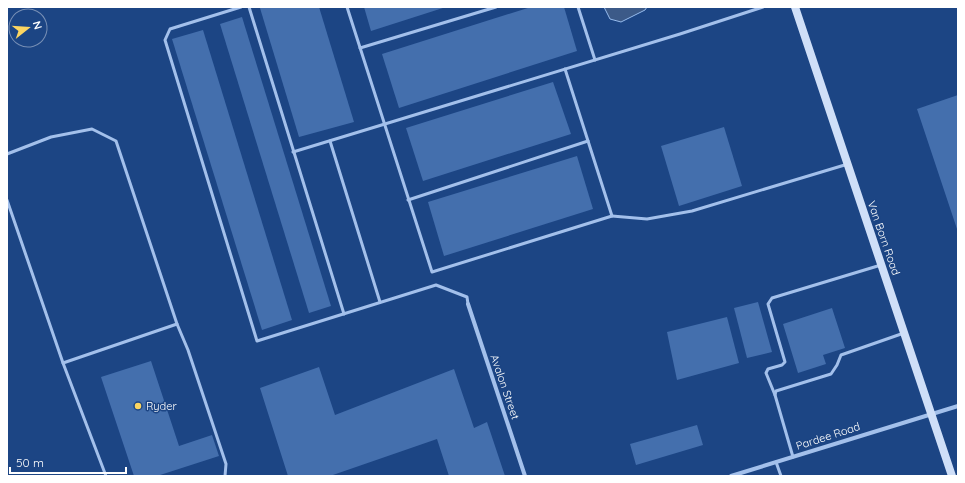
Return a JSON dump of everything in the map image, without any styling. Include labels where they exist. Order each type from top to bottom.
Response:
[{"type":"main road","name":"Van Born Road","points":[[795,7],[952,476]]},
{"type":"street","name":"Avalon Street","points":[[468,304],[525,476]]},
{"type":"street","name":"Pardee Road","points":[[731,476],[958,406]]},
{"type":"lane","points":[[241,7],[170,29],[164,40],[257,341],[436,285],[467,297],[468,304]]},
{"type":"lane","points":[[249,7],[344,314]]},
{"type":"lane","points":[[347,7],[432,272],[612,216],[647,219],[692,211],[848,164]]},
{"type":"lane","points":[[360,48],[496,7]]},
{"type":"lane","points":[[578,7],[595,60]]},
{"type":"lane","points":[[293,152],[763,7]]},
{"type":"lane","points":[[565,69],[612,216]]},
{"type":"lane","points":[[7,154],[51,137],[92,129],[116,140],[177,324],[188,350],[226,464],[225,476]]},
{"type":"lane","points":[[330,140],[380,302]]},
{"type":"lane","points":[[408,200],[588,141]]},
{"type":"lane","points":[[7,200],[63,362],[106,476]]},
{"type":"lane","points":[[793,457],[775,395],[766,373],[768,369],[782,365],[785,362],[768,304],[772,298],[881,265]]},
{"type":"lane","points":[[63,362],[177,324]]},
{"type":"lane","points":[[775,395],[776,391],[831,374],[841,355],[904,333]]},
{"type":"lane","points":[[776,462],[781,476]]},
{"type":"water","points":[[604,7],[647,7],[645,10],[621,22],[610,19]]},
{"type":"building","points":[[319,7],[354,122],[299,137],[260,8]]},
{"type":"building","points":[[364,7],[446,7],[371,31]]},
{"type":"building","points":[[531,7],[564,7],[577,51],[399,108],[382,54]]},
{"type":"building","points":[[242,17],[331,306],[309,313],[220,24]]},
{"type":"building","points":[[203,30],[292,320],[262,330],[172,39]]},
{"type":"building","points":[[553,82],[571,134],[423,181],[406,128]]},
{"type":"building","points":[[958,95],[958,232],[917,109]]},
{"type":"building","points":[[724,127],[742,186],[679,206],[661,146]]},
{"type":"building","points":[[577,156],[593,209],[444,256],[428,202]]},
{"type":"building","points":[[758,302],[772,352],[747,358],[734,308]]},
{"type":"building","points":[[832,308],[845,348],[823,355],[826,364],[798,373],[783,324]]},
{"type":"building","points":[[727,317],[739,363],[677,380],[667,332]]},
{"type":"building","name":"Ryder","points":[[151,361],[179,446],[212,435],[219,456],[157,476],[134,476],[101,377]]},
{"type":"building","points":[[319,367],[335,415],[454,369],[474,428],[487,422],[505,476],[449,476],[437,439],[330,476],[288,476],[260,388]]},
{"type":"building","points":[[697,425],[703,445],[636,465],[630,444]]},
{"type":"place","name":"Ryder","points":[[138,406]]}]
